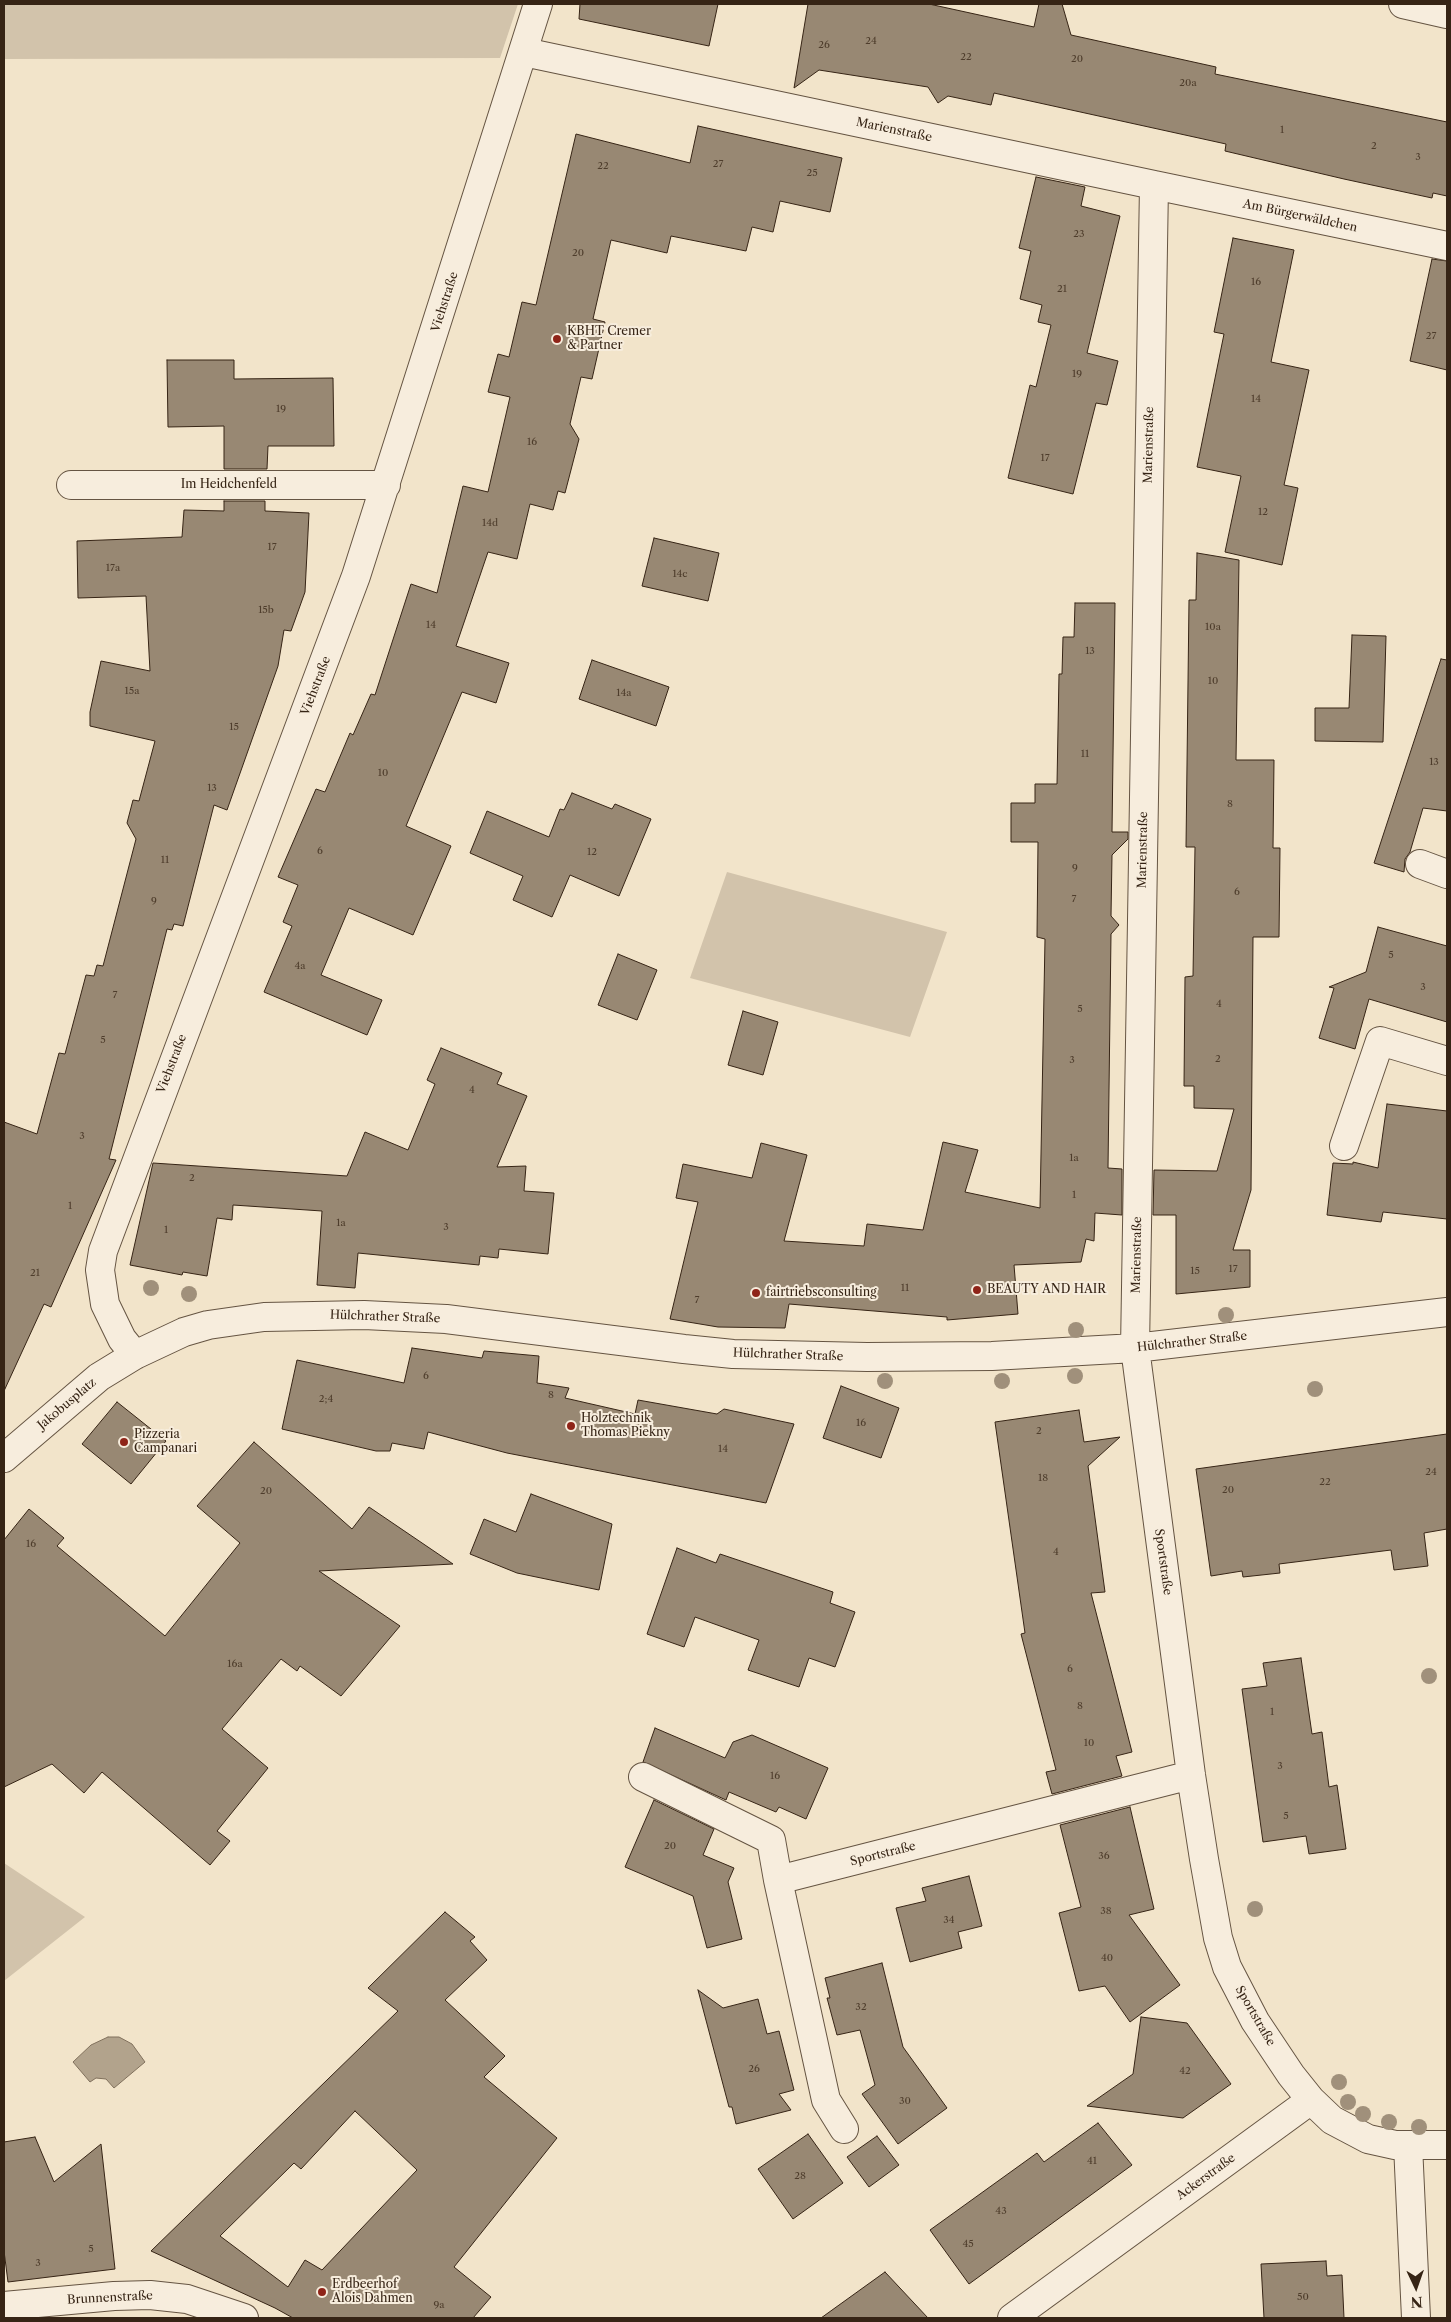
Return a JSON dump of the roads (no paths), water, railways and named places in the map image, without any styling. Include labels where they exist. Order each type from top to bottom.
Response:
[{"type":"street","name":"Viehstraße","points":[[135,1355],[122,1339],[105,1304],[101,1278],[101,1260],[171,1068],[326,660],[386,485],[538,4]]},
{"type":"street","points":[[1403,4],[1447,14]]},
{"type":"street","name":"Marienstraße","points":[[524,52],[1154,185],[1135,1348]]},
{"type":"street","name":"Am Bürgerwäldchen","points":[[1154,185],[1447,246]]},
{"type":"street","name":"Im Heidchenfeld","points":[[71,485],[386,485]]},
{"type":"street","points":[[1420,864],[1447,874]]},
{"type":"street","points":[[1344,1146],[1380,1041],[1447,1061]]},
{"type":"street","name":"Hülchrather Straße","points":[[135,1355],[172,1337],[208,1325],[294,1315],[364,1315],[446,1319],[684,1350],[776,1356],[992,1356],[1135,1348],[1447,1312]]},
{"type":"street","name":"Sportstraße","points":[[1135,1348],[1191,1775],[1210,1900],[1227,1967],[1255,2021],[1291,2075],[1312,2100]]},
{"type":"street","name":"Jakobusplatz","points":[[4,1458],[99,1377],[135,1355]]},
{"type":"street","name":"Sportstraße","points":[[778,1880],[1191,1775]]},
{"type":"street","points":[[643,1778],[771,1840],[826,2100],[844,2129]]},
{"type":"street","points":[[1312,2100],[1332,2120],[1355,2134],[1381,2143],[1408,2146],[1447,2145]]},
{"type":"street","name":"Ackerstraße","points":[[1012,2318],[1312,2100]]},
{"type":"street","points":[[1408,2146],[1416,2318]]},
{"type":"street","name":"Brunnenstraße","points":[[4,2306],[114,2296],[150,2295],[187,2299],[244,2318]]},
{"type":"place","name":"KBHT Cremer & Partner","points":[[557,339]]},
{"type":"place","name":"BEAUTY AND HAIR","points":[[977,1290]]},
{"type":"place","name":"fairtriebsconsulting","points":[[756,1293]]},
{"type":"place","name":"Holztechnik Thomas Piekny","points":[[571,1426]]},
{"type":"place","name":"Pizzeria Campanari","points":[[124,1442]]},
{"type":"place","name":"Erdbeerhof Alois Dahmen","points":[[322,2292]]}]
